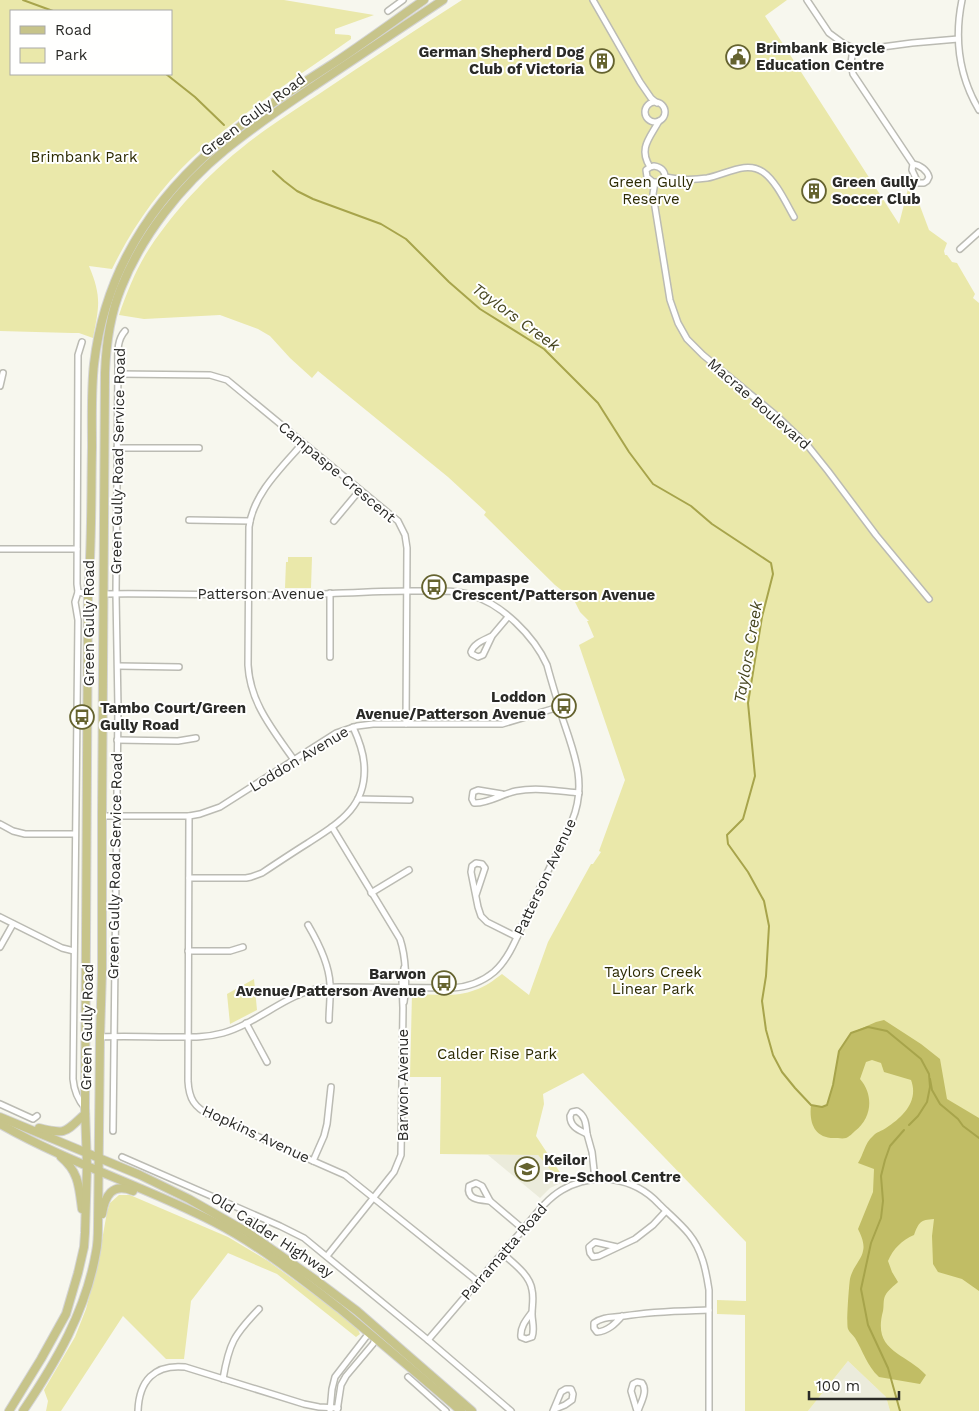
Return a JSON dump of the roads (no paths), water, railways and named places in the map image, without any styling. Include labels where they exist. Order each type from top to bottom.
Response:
[{"type":"main road","name":"Green Gully Road","points":[[9,1411],[66,1314],[84,1247],[87,1166],[85,1111],[88,594],[92,395],[94,364],[106,306],[115,279],[129,251],[150,218],[177,184],[201,160],[263,110],[424,0]]},
{"type":"main road","name":"Green Gully Road","points":[[23,1411],[43,1381],[80,1311],[97,1250],[102,971],[106,354],[120,289],[138,252],[150,233],[179,195],[224,151],[287,104],[443,0]]},
{"type":"main road","points":[[88,594],[103,594]]},
{"type":"main road","points":[[87,815],[102,816]]},
{"type":"main road","points":[[15,1122],[51,1132],[60,1132],[66,1131],[71,1127],[85,1111]]},
{"type":"main road","name":"Old Calder Highway","points":[[0,1117],[140,1175],[234,1224],[266,1244],[313,1278],[379,1330],[472,1411]]},
{"type":"main road","name":"Old Calder Highway","points":[[0,1124],[16,1134],[214,1222],[248,1241],[316,1290],[376,1338],[461,1411]]},
{"type":"main road","points":[[53,1150],[68,1163],[77,1178],[85,1233]]},
{"type":"main road","points":[[97,1238],[106,1198],[113,1190],[120,1188],[130,1189],[214,1222]]},
{"type":"main road","points":[[369,1333],[379,1330]]},
{"type":"main road","points":[[376,1338],[379,1330]]},
{"type":"street","points":[[388,11],[403,0]]},
{"type":"street","points":[[593,0],[640,82],[651,98],[662,105],[665,112],[662,119],[653,122],[649,120]]},
{"type":"street","points":[[807,0],[829,33],[853,48],[867,49],[958,39]]},
{"type":"street","points":[[962,0],[958,25],[961,64],[973,100],[979,110]]},
{"type":"street","points":[[853,48],[851,63],[853,74],[913,164]]},
{"type":"street","points":[[640,82],[645,93],[645,114],[649,120],[651,134]]},
{"type":"street","points":[[646,108],[651,103],[657,103]]},
{"type":"street","points":[[650,167],[645,160],[644,150],[658,121]]},
{"type":"street","points":[[654,166],[660,168],[665,173],[665,178],[662,182],[650,180],[647,177],[646,170],[654,166]]},
{"type":"street","points":[[665,178],[691,180],[721,175],[750,167],[763,172],[772,181],[794,216]]},
{"type":"street","name":"Macrae Boulevard","points":[[655,182],[653,194],[666,284],[682,332],[703,355],[778,417],[808,446],[876,535],[929,600]]},
{"type":"street","points":[[960,249],[979,232]]},
{"type":"street","name":"Green Gully Road Service Road","points":[[112,1132],[118,666],[116,594],[118,374],[119,342],[124,331]]},
{"type":"street","points":[[82,342],[78,355],[78,592],[75,602],[78,620],[73,1079],[78,1100],[85,1111]]},
{"type":"street","points":[[0,386],[3,373]]},
{"type":"street","name":"Campaspe Crescent","points":[[118,374],[210,375],[227,380],[398,521],[403,530],[407,548],[406,724]]},
{"type":"street","points":[[294,760],[268,722],[253,694],[250,683],[248,665],[250,521],[256,503],[266,488],[302,443]]},
{"type":"street","points":[[117,448],[199,448]]},
{"type":"street","points":[[334,521],[359,490]]},
{"type":"street","points":[[189,520],[250,521]]},
{"type":"street","points":[[0,549],[77,549]]},
{"type":"street","name":"Patterson Avenue","points":[[100,1036],[203,1037],[224,1033],[314,989],[330,987],[460,988],[480,982],[495,972],[501,965],[517,937],[572,821],[580,782],[547,665],[541,652],[508,617],[491,604],[469,594],[449,591],[407,591],[299,595],[103,594]]},
{"type":"street","points":[[78,592],[88,594]]},
{"type":"street","points":[[330,593],[330,657]]},
{"type":"street","points":[[492,636],[508,617]]},
{"type":"street","points":[[118,666],[179,667]]},
{"type":"street","name":"Loddon Avenue","points":[[102,816],[189,816],[220,807],[336,733],[353,726],[373,724],[502,724],[559,707]]},
{"type":"street","points":[[189,878],[252,878],[332,828],[345,817],[358,799],[364,778],[364,762],[361,747],[353,726]]},
{"type":"street","points":[[117,740],[178,741],[196,738]]},
{"type":"street","points":[[502,794],[478,790],[473,792],[472,799],[474,803],[480,803],[502,794],[527,790],[579,793]]},
{"type":"street","points":[[358,799],[410,800]]},
{"type":"street","points":[[75,815],[87,815]]},
{"type":"street","name":"Hopkins Avenue","points":[[189,816],[188,1088],[192,1099],[198,1108],[211,1116],[344,1175],[477,1280]]},
{"type":"street","points":[[0,824],[24,834],[75,834]]},
{"type":"street","name":"Barwon Avenue","points":[[327,1256],[396,1168],[402,1150],[404,988],[403,951],[400,939],[332,828]]},
{"type":"street","points":[[476,895],[484,870],[484,866],[479,863],[474,864],[471,870],[478,907],[484,919],[517,937]]},
{"type":"street","points":[[372,893],[409,870]]},
{"type":"street","points":[[0,916],[62,948],[74,951]]},
{"type":"street","points":[[0,948],[13,924]]},
{"type":"street","points":[[308,925],[317,940],[328,971],[330,987],[329,1020]]},
{"type":"street","points":[[188,951],[230,951],[243,948]]},
{"type":"street","points":[[246,1023],[266,1062]]},
{"type":"street","points":[[313,1161],[327,1124],[331,1086]]},
{"type":"street","points":[[0,1104],[33,1119],[37,1116]]},
{"type":"street","points":[[587,1134],[571,1124],[570,1116],[572,1112],[576,1111],[582,1114],[585,1119],[595,1179]]},
{"type":"street","points":[[122,1157],[299,1235],[327,1256],[511,1411]]},
{"type":"street","name":"Parramatta Road","points":[[428,1340],[477,1280],[548,1201],[560,1191],[576,1183],[595,1179],[619,1180],[633,1185],[654,1198],[688,1233],[696,1245],[706,1271],[709,1290],[709,1411]]},
{"type":"street","points":[[490,1201],[523,1229]]},
{"type":"street","points":[[617,1247],[595,1242],[589,1247],[593,1257],[599,1256],[635,1239],[643,1234],[666,1211]]},
{"type":"street","points":[[502,1253],[531,1283],[534,1304],[532,1312],[534,1333],[532,1337],[526,1339],[521,1337],[521,1332],[523,1324],[532,1312]]},
{"type":"street","points":[[223,1379],[232,1342],[259,1309]]},
{"type":"street","points":[[622,1316],[612,1327],[602,1332],[597,1332],[594,1328],[594,1323],[609,1317],[646,1312],[709,1310]]},
{"type":"street","points":[[330,1409],[335,1377],[369,1333]]},
{"type":"street","points":[[138,1411],[138,1401],[143,1385],[152,1375],[165,1368],[176,1366],[185,1367],[304,1404],[338,1409],[343,1381],[376,1338]]},
{"type":"street","points":[[408,1377],[446,1411]]},
{"type":"street","points":[[637,1382],[642,1383],[645,1388],[638,1411],[631,1391],[632,1385],[637,1382]]},
{"type":"waterway","name":"Taylors Creek","points":[[23,0],[50,10]]},
{"type":"waterway","name":"Taylors Creek","points":[[167,75],[195,97],[224,125]]},
{"type":"waterway","name":"Taylors Creek","points":[[273,171],[297,191],[313,199],[381,224],[406,239],[449,282],[480,309],[544,349],[598,403],[629,452],[653,484],[691,506],[712,524],[771,563],[773,574],[762,617],[748,703],[755,776],[743,819],[727,835],[728,844],[748,872],[764,901],[769,926],[766,976],[762,1001],[766,1030],[773,1055],[782,1072],[811,1105],[822,1107],[827,1105],[833,1085],[839,1051],[851,1033],[868,1027],[887,1031],[921,1059],[929,1074],[930,1087],[927,1102],[918,1116],[909,1125]]},
{"type":"waterway","points":[[930,1079],[932,1090],[940,1104],[979,1138]]},
{"type":"waterway","name":"Taylors Creek","points":[[900,1411],[888,1368],[868,1325],[861,1289],[871,1243],[881,1218],[883,1201],[881,1176],[885,1160],[890,1146],[904,1130]]},
{"type":"place","name":"Brimbank Bicycle Education Centre","points":[[738,57]]},
{"type":"place","name":"German Shepherd Dog Club of Victoria","points":[[602,61]]},
{"type":"place","name":"Green Gully Soccer Club","points":[[814,191]]},
{"type":"place","name":"Campaspe Crescent/Patterson Avenue","points":[[434,587]]},
{"type":"place","name":"Loddon Avenue/Patterson Avenue","points":[[564,706]]},
{"type":"place","name":"Tambo Court/Green Gully Road","points":[[82,717]]},
{"type":"place","name":"Barwon Avenue/Patterson Avenue","points":[[444,983]]},
{"type":"place","name":"Keilor Pre-School Centre","points":[[527,1169]]},
{"type":"park label","name":"Brimbank Park","points":[[84,157]]},
{"type":"park label","name":"Green Gully Reserve","points":[[651,190]]},
{"type":"park label","name":"Taylors Creek Linear Park","points":[[653,980]]},
{"type":"park label","name":"Calder Rise Park","points":[[497,1054]]}]
